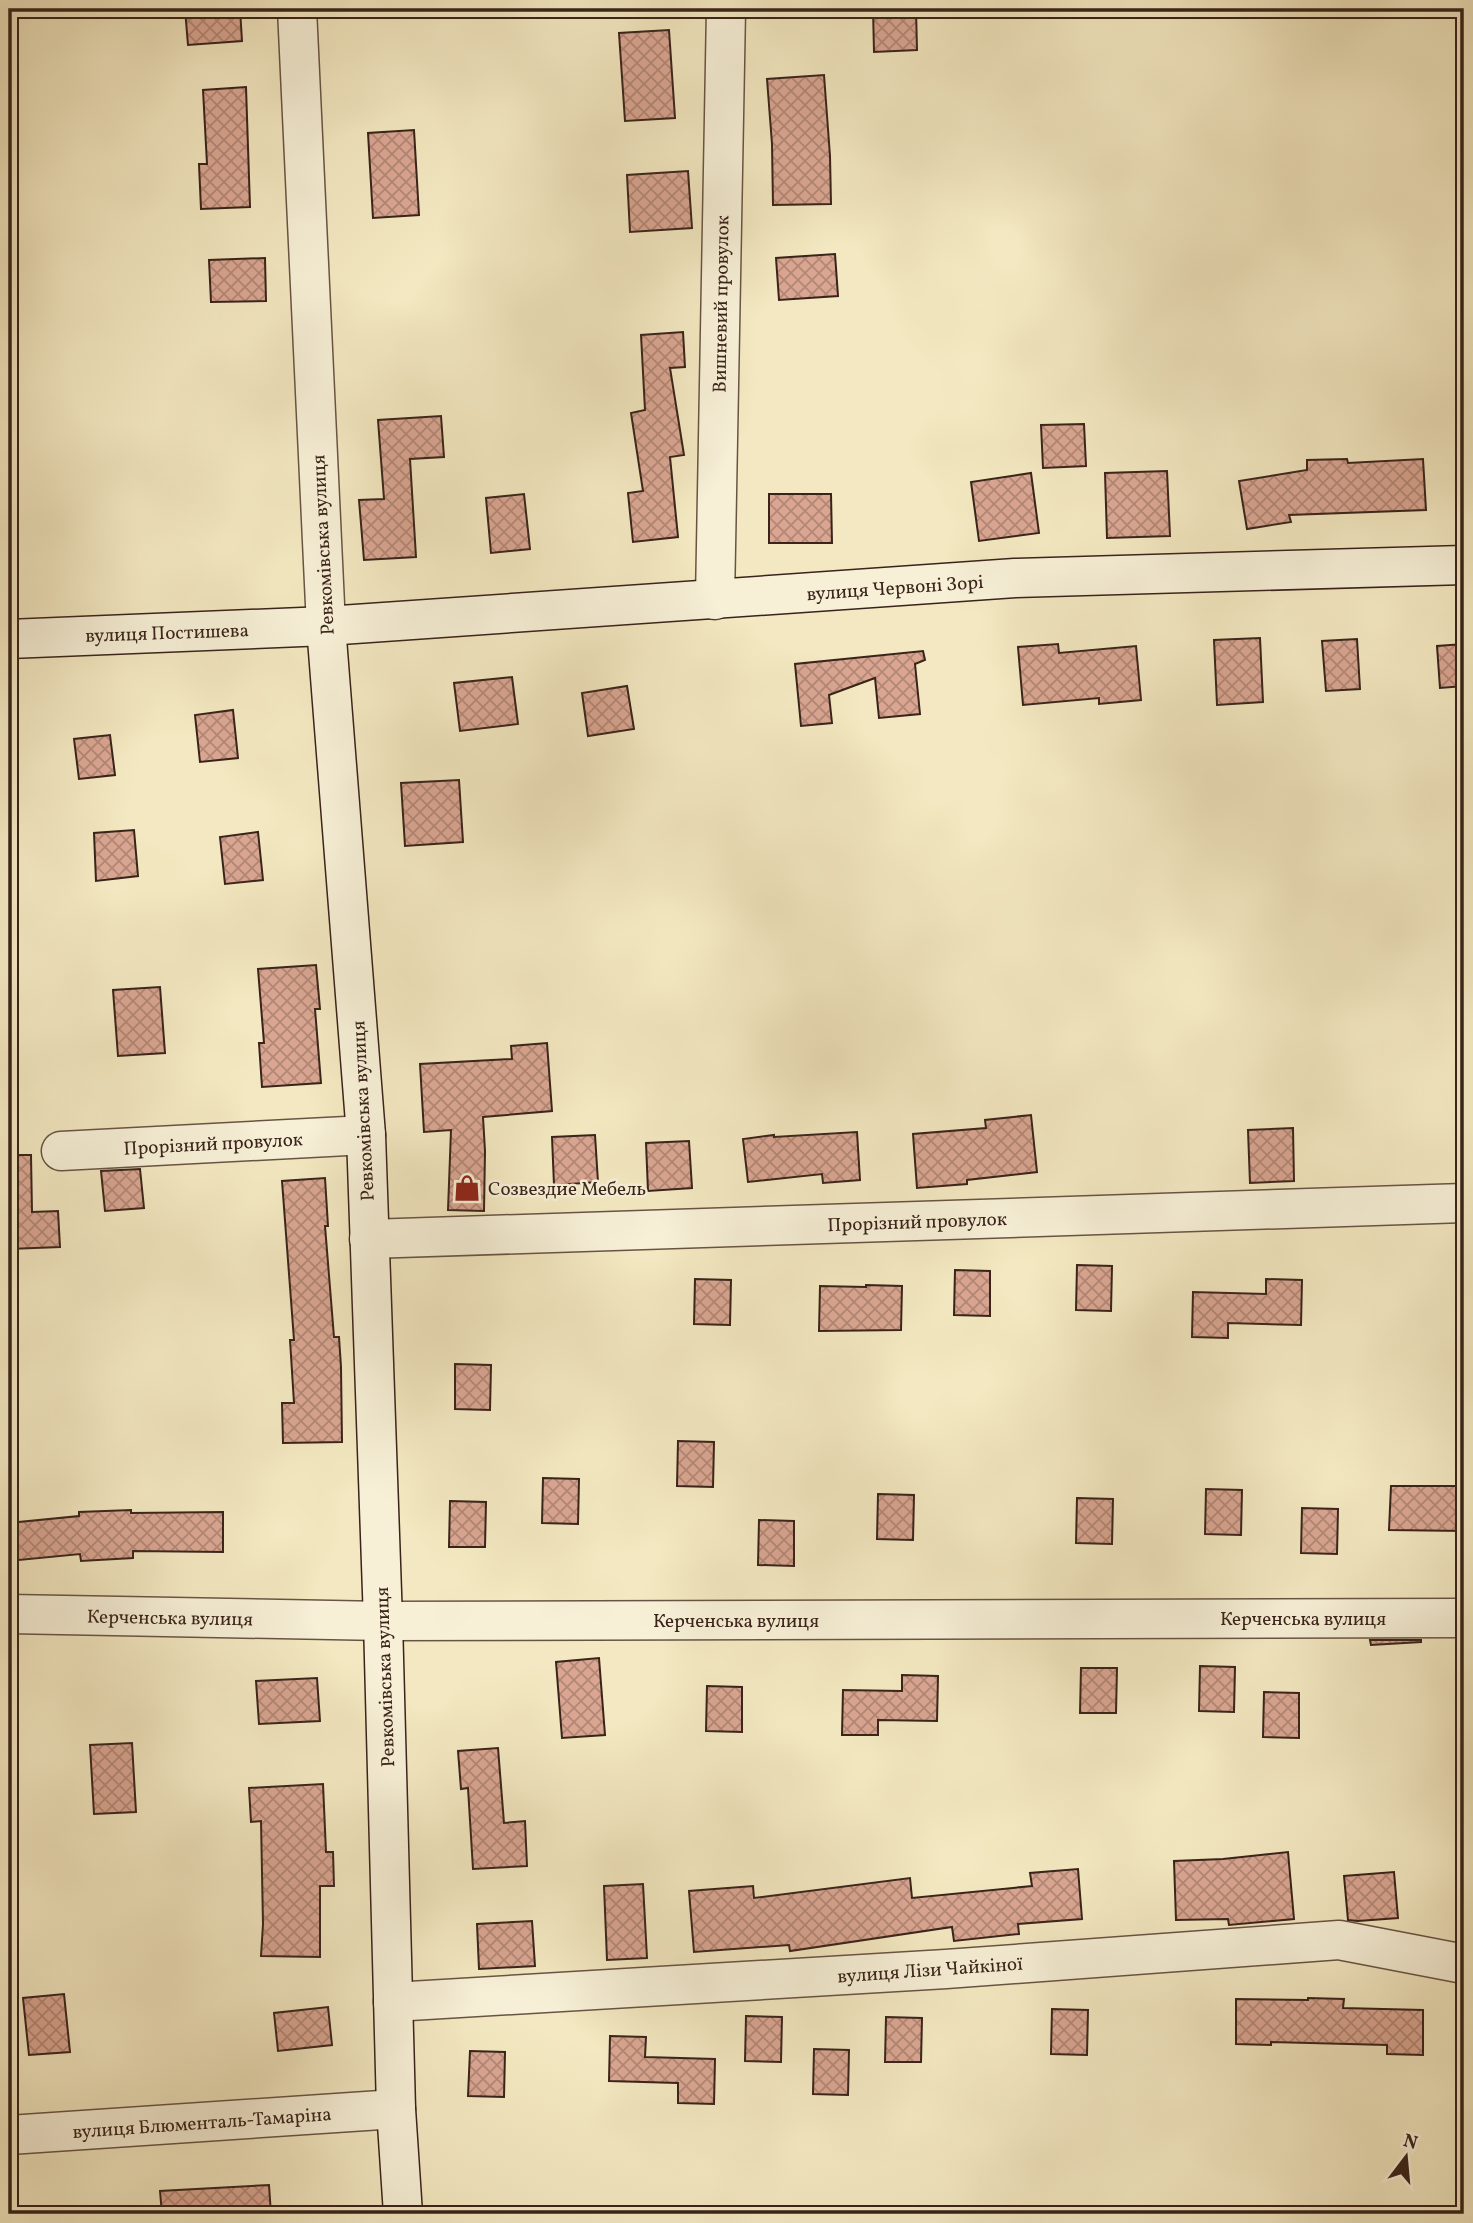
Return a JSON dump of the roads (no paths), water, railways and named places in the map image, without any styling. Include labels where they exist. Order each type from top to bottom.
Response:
[{"type":"street","name":"Ревкомівська вулиця","points":[[297,9],[326,626],[366,1135],[396,2109],[403,2214]]},
{"type":"street","name":"Вишневий провулок","points":[[715,600],[726,9]]},
{"type":"street","name":"вулиця Червоні Зорі","points":[[326,626],[1015,578],[1464,565]]},
{"type":"street","name":"вулиця Постишева","points":[[9,639],[326,626]]},
{"type":"street","name":"Прорізний провулок","points":[[61,1151],[366,1135]]},
{"type":"street","name":"Прорізний провулок","points":[[369,1239],[1464,1203]]},
{"type":"street","name":"Керченська вулиця","points":[[9,1614],[383,1621],[1464,1618]]},
{"type":"street","name":"вулиця Лізи Чайкіної","points":[[393,2002],[946,1969],[1339,1940],[1464,1964]]},
{"type":"street","name":"вулиця Блюменталь-Тамаріна","points":[[9,2135],[396,2109]]},
{"type":"place","name":"Созвездие Мебель","points":[[467,1188]]}]
